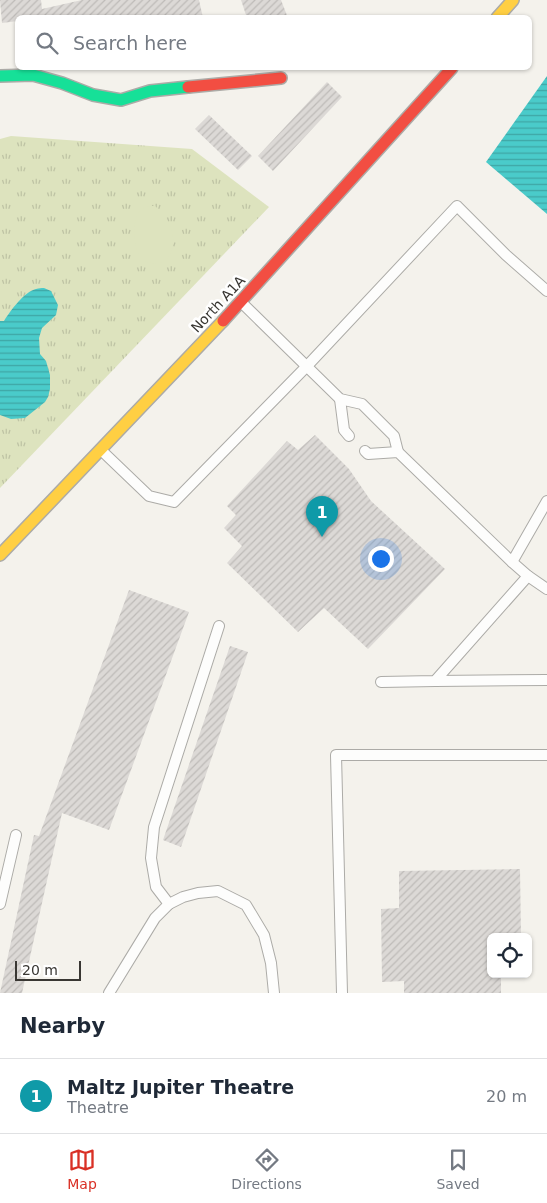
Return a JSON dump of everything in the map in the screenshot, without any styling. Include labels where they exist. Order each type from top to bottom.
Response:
[{"type":"street","points":[[500,15],[513,0]]},
{"type":"street","name":"North A1A","points":[[0,555],[241,302],[450,70]]},
{"type":"street","points":[[0,76],[33,75],[93,95],[120,100],[150,91],[281,78]]},
{"type":"lane","points":[[100,450],[149,496],[174,502],[306,366],[456,206],[506,255],[547,291]]},
{"type":"lane","points":[[241,302],[340,399],[362,404],[394,436],[398,452],[512,562],[547,589]]},
{"type":"lane","points":[[340,399],[344,430],[349,436]]},
{"type":"lane","points":[[365,451],[368,454],[398,452]]},
{"type":"lane","points":[[512,562],[547,501]]},
{"type":"lane","points":[[435,681],[528,576]]},
{"type":"lane","points":[[169,904],[156,887],[151,858],[154,827],[219,626]]},
{"type":"lane","points":[[381,682],[547,680]]},
{"type":"lane","points":[[342,993],[336,755],[547,755]]},
{"type":"lane","points":[[0,904],[16,835]]},
{"type":"lane","points":[[109,993],[155,918],[169,904],[183,897],[198,893],[218,891],[246,905],[264,936],[271,963],[274,993]]},
{"type":"green space","points":[[11,136],[192,149],[269,207],[0,488],[0,139]]},
{"type":"green space","points":[[155,206],[170,224],[173,246],[166,261],[152,263],[143,260],[137,251],[134,229],[137,215],[140,211],[145,207]]},
{"type":"water","points":[[547,76],[547,214],[486,162]]},
{"type":"water","points":[[44,288],[51,291],[58,305],[56,315],[42,328],[39,338],[40,354],[46,361],[50,375],[48,397],[45,402],[25,418],[11,419],[0,415],[0,321],[4,321],[22,298],[31,291]]},
{"type":"building","points":[[0,0],[41,0],[42,9],[82,0],[199,0],[202,15],[15,15],[15,21],[2,23]]},
{"type":"building","points":[[241,0],[281,0],[287,15],[246,15]]},
{"type":"building","points":[[327,82],[342,97],[273,171],[258,156]]},
{"type":"building","points":[[209,115],[252,156],[238,170],[195,129]]},
{"type":"building","points":[[315,435],[349,469],[371,501],[445,569],[368,649],[324,608],[298,632],[227,563],[242,546],[224,528],[236,515],[227,506],[287,441],[298,450]]},
{"type":"building","points":[[129,590],[189,612],[109,830],[62,813],[22,993],[0,993],[34,835],[39,836]]},
{"type":"building","points":[[230,646],[248,652],[181,847],[163,840]]},
{"type":"building","points":[[520,869],[521,933],[487,933],[487,978],[501,978],[501,993],[404,993],[404,981],[382,982],[381,909],[399,908],[399,871]]},
{"type":"traffic: fast","points":[[0,76],[33,75],[62,83],[93,95],[121,100],[150,91],[188,87]]},
{"type":"traffic: slow","points":[[500,15],[513,0]]},
{"type":"traffic: slow","points":[[0,555],[223,321]]},
{"type":"traffic: jam","points":[[223,321],[450,70]]},
{"type":"traffic: jam","points":[[188,87],[281,78]]},
{"type":"place","name":"Maltz Jupiter Theatre","points":[[322,537]]}]
